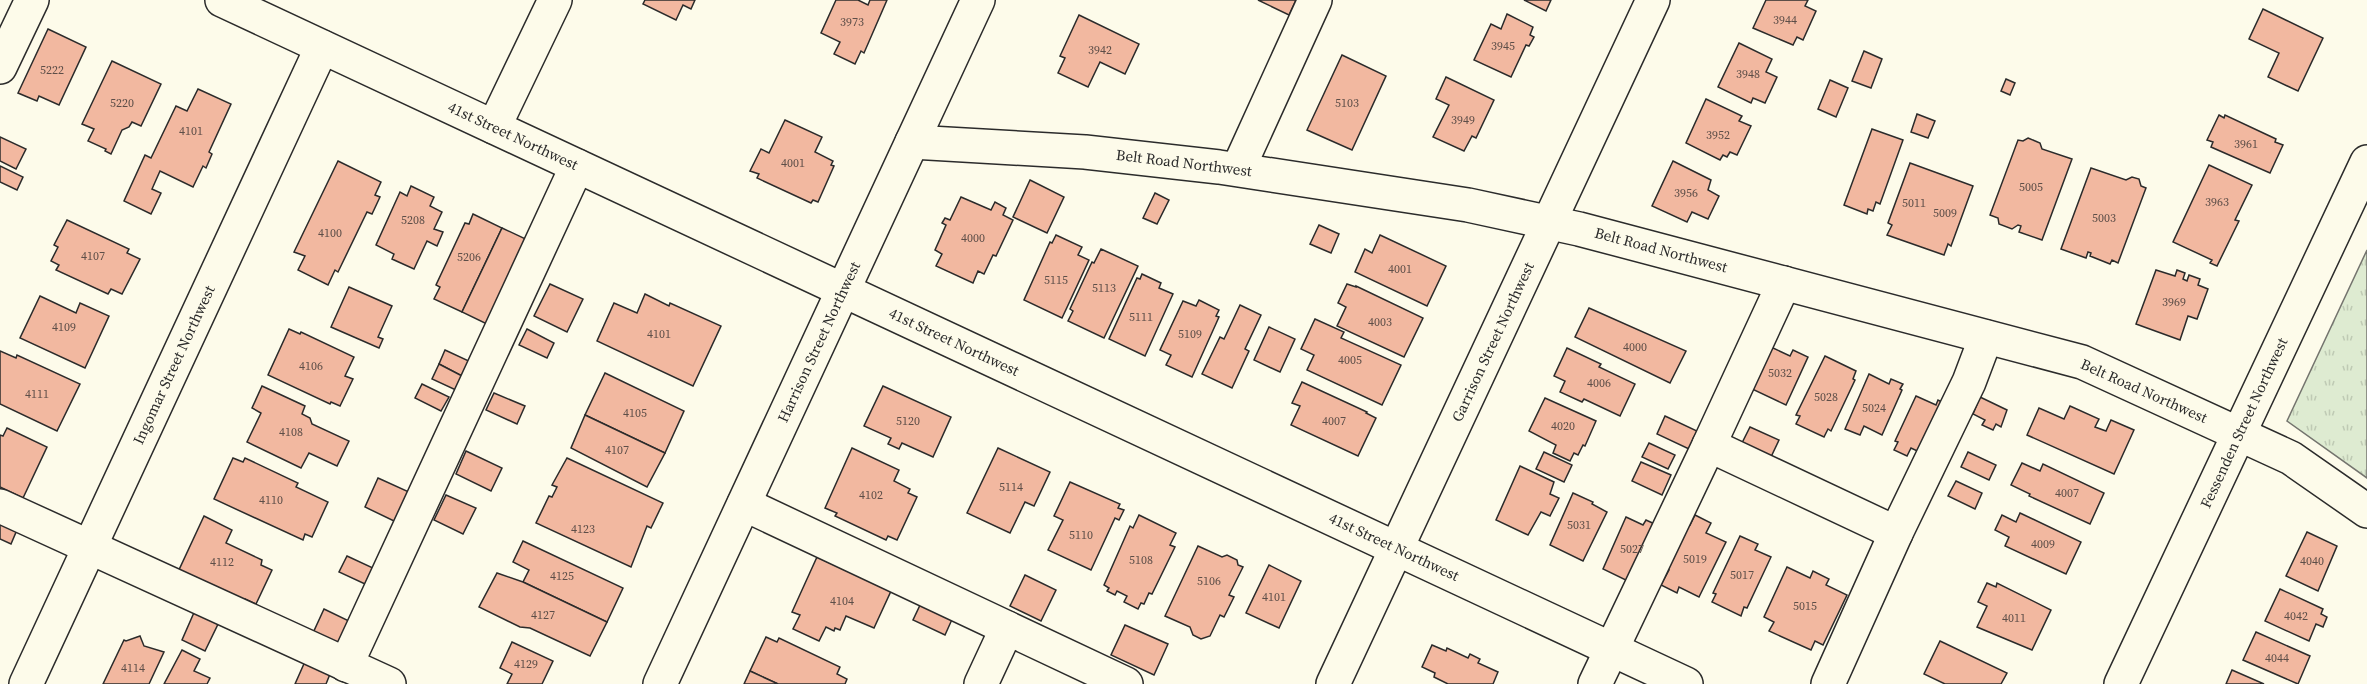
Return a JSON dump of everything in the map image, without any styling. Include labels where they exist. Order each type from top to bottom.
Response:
[{"type":"street","points":[[0,67],[32,0]]},
{"type":"street","name":"41st Street Northwest","points":[[222,0],[1686,684]]},
{"type":"street","points":[[494,127],[555,0]]},
{"type":"street","name":"Harrison Street Northwest","points":[[660,684],[978,0]]},
{"type":"street","points":[[1238,169],[1314,0]]},
{"type":"street","name":"Garrison Street Northwest","points":[[1333,684],[1653,0]]},
{"type":"street","name":"Ingomar Street Northwest","points":[[26,684],[322,47]]},
{"type":"street","name":"Belt Road Northwest","points":[[912,142],[1146,157],[1468,205],[1549,222],[2091,366],[2291,458],[2367,511]]},
{"type":"street","name":"Fessenden Street Northwest","points":[[2121,684],[2367,162]]},
{"type":"street","points":[[346,665],[577,166]]},
{"type":"street","points":[[1595,684],[1784,283]]},
{"type":"street","points":[[1828,684],[1896,533],[1969,382],[1986,337]]},
{"type":"street","points":[[1709,445],[1896,533]]},
{"type":"street","points":[[744,504],[1126,684]]},
{"type":"street","points":[[0,506],[389,684]]},
{"type":"street","points":[[981,684],[1007,628]]},
{"type":"green space","points":[[2367,250],[2367,478],[2287,421]]},
{"type":"building","points":[[645,0],[695,0],[691,9],[683,5],[676,20],[643,4]]},
{"type":"building","points":[[836,0],[858,0],[868,5],[870,0],[887,0],[864,53],[861,51],[855,64],[834,54],[840,42],[821,33]]},
{"type":"building","points":[[1258,0],[1296,0],[1289,15]]},
{"type":"building","points":[[1524,0],[1551,0],[1546,11]]},
{"type":"building","points":[[1766,0],[1808,0],[1805,6],[1816,11],[1803,40],[1797,37],[1793,45],[1753,28]]},
{"type":"building","points":[[2263,9],[2323,38],[2298,91],[2268,77],[2279,53],[2249,39]]},
{"type":"building","points":[[1507,14],[1533,27],[1530,35],[1534,37],[1529,46],[1526,45],[1511,77],[1474,60],[1491,24],[1501,29]]},
{"type":"building","points":[[1079,15],[1139,44],[1125,74],[1100,62],[1088,87],[1058,73],[1065,58],[1060,56]]},
{"type":"building","points":[[48,29],[86,47],[59,105],[39,96],[37,101],[18,93]]},
{"type":"building","points":[[1739,43],[1772,59],[1766,72],[1777,77],[1765,103],[1753,98],[1751,103],[1718,87]]},
{"type":"building","points":[[1864,51],[1882,59],[1871,88],[1852,81]]},
{"type":"building","points":[[1342,55],[1386,76],[1352,150],[1307,130]]},
{"type":"building","points":[[112,61],[161,84],[141,126],[132,122],[129,127],[122,130],[111,154],[105,151],[106,149],[88,141],[94,129],[82,124]]},
{"type":"building","points":[[1446,77],[1494,100],[1476,138],[1472,136],[1464,151],[1433,137],[1449,105],[1436,99]]},
{"type":"building","points":[[2006,79],[2015,83],[2010,95],[2001,91]]},
{"type":"building","points":[[1830,80],[1848,88],[1836,117],[1818,109]]},
{"type":"building","points":[[198,89],[231,104],[209,152],[212,154],[206,168],[203,166],[193,187],[160,171],[152,189],[161,193],[151,214],[124,201],[145,155],[151,158],[176,106],[187,111]]},
{"type":"building","points":[[1706,99],[1742,116],[1739,121],[1751,126],[1737,155],[1730,152],[1727,157],[1723,155],[1720,160],[1686,143]]},
{"type":"building","points":[[1917,114],[1935,121],[1928,138],[1911,132]]},
{"type":"building","points":[[2219,115],[2224,118],[2225,115],[2276,139],[2275,142],[2283,145],[2270,173],[2211,147],[2213,142],[2207,140]]},
{"type":"building","points":[[785,120],[822,137],[815,152],[833,161],[831,165],[834,166],[818,202],[813,200],[811,203],[757,178],[759,174],[750,171],[761,149],[769,153]]},
{"type":"building","points":[[1872,129],[1903,140],[1880,204],[1876,202],[1873,211],[1868,209],[1867,214],[1844,205]]},
{"type":"building","points":[[0,137],[26,149],[16,169],[0,161]]},
{"type":"building","points":[[2028,138],[2040,143],[2042,149],[2072,159],[2042,240],[2019,232],[2021,226],[2018,225],[2012,229],[1999,224],[1998,218],[1990,215],[2018,140],[2023,141]]},
{"type":"building","points":[[338,161],[381,182],[375,195],[380,197],[372,214],[367,212],[338,272],[335,270],[328,285],[298,270],[305,256],[294,252]]},
{"type":"building","points":[[1673,161],[1711,180],[1708,190],[1719,196],[1708,219],[1692,212],[1687,222],[1652,206]]},
{"type":"building","points":[[1910,163],[1973,186],[1951,246],[1948,244],[1944,255],[1887,235],[1892,225],[1888,223]]},
{"type":"building","points":[[2209,165],[2252,185],[2235,220],[2239,221],[2217,266],[2210,263],[2212,260],[2173,242]]},
{"type":"building","points":[[0,166],[23,177],[17,190],[0,182]]},
{"type":"building","points":[[2091,168],[2126,180],[2132,177],[2139,179],[2141,186],[2146,188],[2118,263],[2112,260],[2110,264],[2090,256],[2091,253],[2088,252],[2086,258],[2061,249]]},
{"type":"building","points":[[1030,180],[1064,197],[1047,233],[1013,217]]},
{"type":"building","points":[[411,186],[434,197],[430,206],[442,212],[434,229],[443,232],[437,246],[427,241],[414,269],[392,259],[394,254],[376,245],[400,192],[407,196]]},
{"type":"building","points":[[1155,193],[1169,200],[1157,224],[1143,218]]},
{"type":"building","points":[[961,197],[991,210],[995,202],[1006,208],[1003,215],[1013,220],[996,256],[993,255],[984,274],[978,271],[973,283],[936,266],[942,254],[935,250],[946,225],[942,223],[945,218],[950,220]]},
{"type":"building","points":[[473,214],[502,228],[462,312],[434,299],[440,287],[436,285],[465,223],[469,224]]},
{"type":"building","points":[[67,220],[129,249],[127,253],[140,259],[122,294],[111,289],[108,294],[56,270],[59,265],[51,261],[58,247],[54,245]]},
{"type":"building","points":[[1319,225],[1339,234],[1331,253],[1310,244]]},
{"type":"building","points":[[502,228],[530,241],[491,326],[462,312]]},
{"type":"building","points":[[1056,235],[1082,247],[1078,255],[1089,260],[1062,318],[1024,300],[1050,242],[1052,243]]},
{"type":"building","points":[[1380,235],[1446,266],[1427,306],[1355,272],[1365,249],[1372,253]]},
{"type":"building","points":[[1101,249],[1138,266],[1104,338],[1068,321],[1073,311],[1070,309],[1092,262],[1094,263]]},
{"type":"building","points":[[2156,270],[2175,276],[2177,270],[2185,273],[2183,279],[2187,281],[2189,275],[2200,279],[2198,285],[2208,289],[2197,319],[2188,316],[2180,340],[2136,324]]},
{"type":"building","points":[[1142,274],[1161,283],[1159,288],[1173,294],[1145,356],[1109,339],[1137,278],[1140,279]]},
{"type":"building","points":[[550,284],[583,299],[567,332],[534,316]]},
{"type":"building","points":[[1347,284],[1356,286],[1423,318],[1404,357],[1337,326],[1346,307],[1338,303]]},
{"type":"building","points":[[349,287],[392,306],[378,337],[383,339],[379,348],[331,327]]},
{"type":"building","points":[[645,294],[721,326],[693,386],[597,341],[614,303],[637,313]]},
{"type":"building","points":[[40,296],[76,313],[80,303],[109,316],[85,368],[20,338]]},
{"type":"building","points":[[1199,300],[1219,310],[1216,316],[1219,317],[1192,377],[1166,365],[1171,355],[1160,350],[1183,301],[1196,306]]},
{"type":"building","points":[[1240,305],[1261,315],[1245,349],[1249,351],[1232,388],[1202,374],[1220,337],[1224,339]]},
{"type":"building","points":[[1589,308],[1686,351],[1670,383],[1575,337]]},
{"type":"building","points":[[1315,319],[1344,332],[1341,338],[1401,365],[1382,405],[1307,370],[1314,355],[1301,349]]},
{"type":"building","points":[[1269,327],[1295,339],[1280,372],[1254,360]]},
{"type":"building","points":[[289,329],[300,334],[301,332],[354,357],[345,376],[353,379],[340,406],[331,402],[330,404],[268,375]]},
{"type":"building","points":[[527,329],[554,343],[547,358],[519,345]]},
{"type":"building","points":[[1771,347],[1790,356],[1793,350],[1808,357],[1786,405],[1752,389]]},
{"type":"building","points":[[1567,348],[1601,364],[1599,367],[1635,384],[1620,416],[1584,399],[1582,402],[1560,392],[1565,381],[1554,376]]},
{"type":"building","points":[[445,350],[471,362],[464,377],[439,364]]},
{"type":"building","points":[[0,351],[16,358],[17,355],[80,384],[57,431],[0,404]]},
{"type":"building","points":[[1825,356],[1856,371],[1853,379],[1855,380],[1831,431],[1828,429],[1824,437],[1796,424],[1800,416],[1796,415]]},
{"type":"building","points":[[439,364],[464,377],[458,391],[432,379]]},
{"type":"building","points":[[605,373],[684,411],[665,453],[585,415]]},
{"type":"building","points":[[1869,374],[1889,384],[1891,379],[1903,384],[1882,435],[1864,426],[1860,435],[1845,429]]},
{"type":"building","points":[[1302,382],[1376,418],[1358,456],[1291,425],[1300,406],[1292,403]]},
{"type":"building","points":[[422,384],[449,397],[441,411],[415,398]]},
{"type":"building","points":[[262,386],[305,406],[302,414],[310,418],[312,424],[349,441],[337,466],[309,453],[301,468],[247,442],[261,413],[252,408]]},
{"type":"building","points":[[883,386],[951,417],[933,457],[902,443],[899,449],[888,444],[891,438],[864,426]]},
{"type":"building","points":[[494,393],[525,406],[517,424],[486,410]]},
{"type":"building","points":[[1916,396],[1936,405],[1938,400],[1948,405],[1928,456],[1911,448],[1907,456],[1894,450],[1898,442],[1895,441]]},
{"type":"building","points":[[1980,397],[2007,410],[2001,427],[1996,424],[1993,430],[1982,425],[1985,420],[1973,414]]},
{"type":"building","points":[[1545,398],[1596,421],[1585,446],[1583,445],[1578,455],[1574,453],[1570,461],[1553,453],[1556,445],[1529,431]]},
{"type":"building","points":[[2070,406],[2099,419],[2095,427],[2106,431],[2111,420],[2134,430],[2114,474],[2027,435],[2039,408],[2064,419]]},
{"type":"building","points":[[585,415],[665,453],[647,487],[571,448]]},
{"type":"building","points":[[1665,416],[1697,431],[1689,449],[1657,434]]},
{"type":"building","points":[[1750,427],[1779,440],[1770,459],[1741,445]]},
{"type":"building","points":[[7,428],[47,447],[23,498],[0,487],[0,435],[3,436]]},
{"type":"building","points":[[1649,443],[1675,455],[1668,469],[1642,457]]},
{"type":"building","points":[[852,448],[899,470],[894,481],[910,489],[908,493],[917,497],[897,540],[888,536],[886,540],[835,516],[837,513],[825,508]]},
{"type":"building","points":[[998,448],[1050,472],[1034,506],[1025,502],[1010,533],[967,513]]},
{"type":"building","points":[[466,451],[502,468],[491,491],[456,474]]},
{"type":"building","points":[[1544,452],[1572,465],[1564,482],[1536,469]]},
{"type":"building","points":[[1968,452],[1996,465],[1989,480],[1961,467]]},
{"type":"building","points":[[233,458],[243,462],[245,458],[298,483],[296,487],[328,502],[312,537],[305,534],[303,540],[214,499]]},
{"type":"building","points":[[567,458],[663,503],[651,528],[647,526],[631,567],[536,523],[549,496],[552,497],[557,487],[552,485]]},
{"type":"building","points":[[1641,462],[1671,475],[1662,495],[1632,481]]},
{"type":"building","points":[[2022,463],[2040,471],[2043,464],[2104,493],[2090,524],[2029,496],[2030,494],[2011,485]]},
{"type":"building","points":[[1520,466],[1554,482],[1550,494],[1559,498],[1550,516],[1541,512],[1528,535],[1496,520]]},
{"type":"building","points":[[378,478],[409,492],[394,521],[365,507]]},
{"type":"building","points":[[1956,481],[1982,493],[1975,509],[1948,496]]},
{"type":"building","points":[[1070,482],[1120,504],[1118,508],[1124,510],[1119,520],[1115,518],[1091,570],[1048,550],[1063,520],[1054,516]]},
{"type":"building","points":[[1573,493],[1593,502],[1592,504],[1607,512],[1583,561],[1550,545]]},
{"type":"building","points":[[446,495],[476,508],[463,534],[434,520]]},
{"type":"building","points":[[2020,513],[2081,542],[2066,574],[2005,546],[2009,537],[1995,530],[2002,515],[2016,522]]},
{"type":"building","points":[[1139,515],[1176,533],[1170,545],[1175,547],[1152,594],[1149,593],[1144,604],[1141,603],[1138,609],[1124,602],[1127,596],[1117,591],[1115,595],[1107,591],[1109,588],[1104,585],[1130,526],[1133,528]]},
{"type":"building","points":[[1695,515],[1711,523],[1706,533],[1726,542],[1699,597],[1679,587],[1677,593],[1661,585],[1687,524],[1690,525]]},
{"type":"building","points":[[0,516],[19,525],[11,544],[0,539]]},
{"type":"building","points":[[204,516],[232,530],[226,543],[262,560],[261,565],[272,570],[256,604],[245,599],[243,602],[178,572]]},
{"type":"building","points":[[1626,517],[1643,525],[1646,520],[1659,526],[1636,585],[1603,569]]},
{"type":"building","points":[[2307,532],[2337,546],[2318,591],[2286,576]]},
{"type":"building","points":[[1740,536],[1758,544],[1755,550],[1771,557],[1741,616],[1712,602],[1716,594],[1713,593]]},
{"type":"building","points":[[523,541],[623,588],[607,622],[523,582],[529,570],[513,562]]},
{"type":"building","points":[[1198,546],[1222,557],[1227,555],[1237,560],[1238,565],[1243,567],[1229,595],[1234,597],[1224,617],[1220,615],[1210,636],[1201,639],[1193,635],[1190,627],[1165,616]]},
{"type":"building","points":[[347,556],[373,568],[365,584],[339,572]]},
{"type":"building","points":[[817,557],[891,591],[874,628],[846,616],[840,630],[835,628],[834,631],[826,627],[819,641],[793,629],[800,615],[792,612]]},
{"type":"building","points":[[1269,565],[1301,581],[1279,628],[1246,613]]},
{"type":"building","points":[[1787,567],[1810,578],[1813,571],[1829,579],[1826,585],[1847,595],[1823,645],[1815,641],[1811,650],[1769,631],[1774,622],[1764,617]]},
{"type":"building","points":[[497,573],[523,582],[607,622],[590,656],[479,607]]},
{"type":"building","points":[[1025,575],[1056,590],[1041,621],[1010,606]]},
{"type":"building","points":[[1987,583],[1996,587],[1997,583],[2051,610],[2032,650],[1977,627],[1987,606],[1978,602]]},
{"type":"building","points":[[2280,589],[2323,609],[2321,614],[2327,617],[2323,627],[2316,624],[2309,641],[2265,621]]},
{"type":"building","points":[[922,601],[954,615],[945,635],[913,620]]},
{"type":"building","points":[[196,608],[220,620],[205,651],[182,640]]},
{"type":"building","points":[[324,609],[349,621],[337,645],[313,633]]},
{"type":"building","points":[[1125,625],[1168,644],[1154,675],[1111,655]]},
{"type":"building","points":[[2256,632],[2310,656],[2298,684],[2243,660]]},
{"type":"building","points":[[140,636],[144,646],[164,652],[149,684],[103,684],[124,640]]},
{"type":"building","points":[[766,637],[777,642],[779,638],[840,667],[837,674],[847,679],[845,684],[778,684],[750,671]]},
{"type":"building","points":[[1940,641],[2007,673],[2001,684],[1945,684],[1924,674]]},
{"type":"building","points":[[512,642],[553,661],[542,684],[507,684],[512,674],[500,668]]},
{"type":"building","points":[[1432,645],[1446,651],[1447,648],[1468,658],[1470,654],[1480,659],[1478,663],[1498,672],[1493,684],[1448,684],[1434,677],[1435,673],[1422,667]]},
{"type":"building","points":[[182,650],[200,659],[194,671],[210,678],[207,684],[164,684]]},
{"type":"building","points":[[307,657],[332,669],[326,684],[295,684]]},
{"type":"building","points":[[2232,670],[2264,684],[2226,684]]},
{"type":"building","points":[[750,671],[778,684],[744,684]]}]
